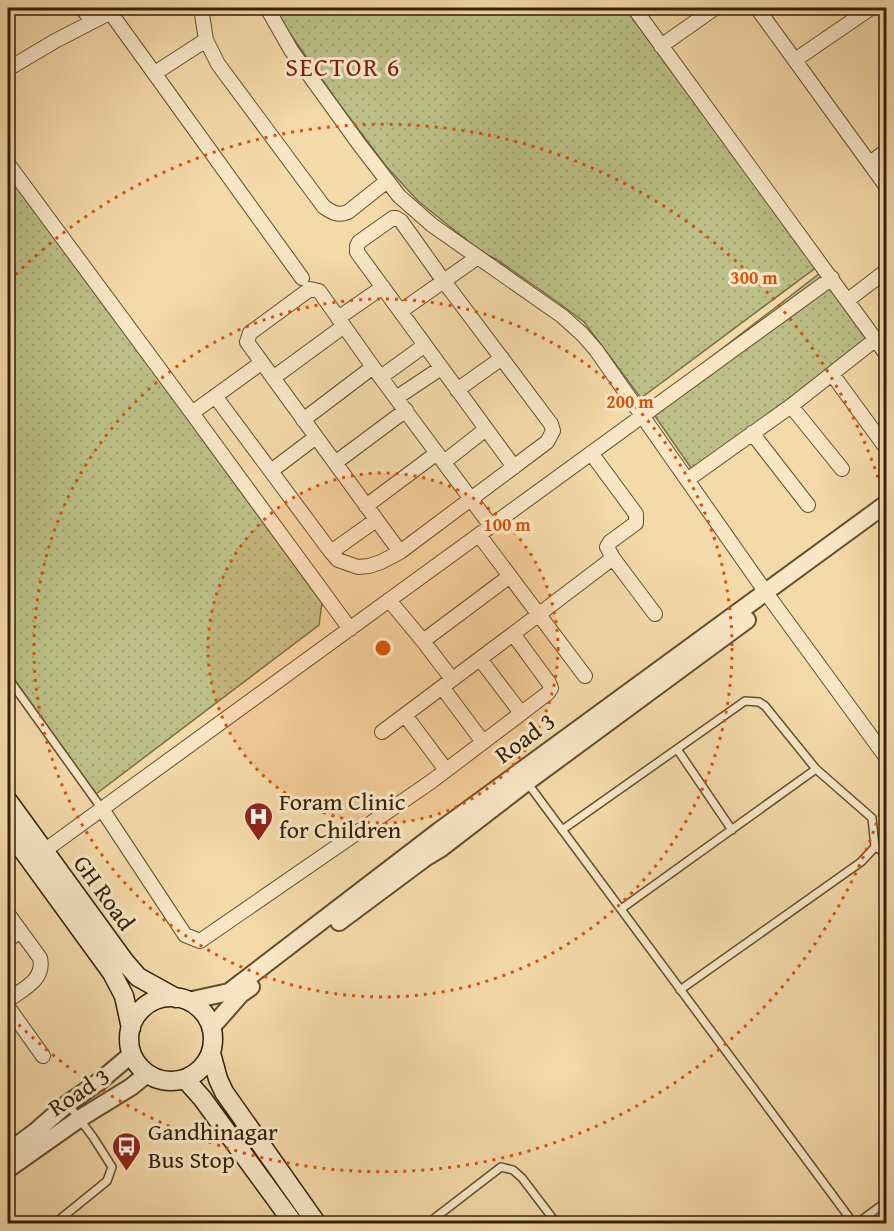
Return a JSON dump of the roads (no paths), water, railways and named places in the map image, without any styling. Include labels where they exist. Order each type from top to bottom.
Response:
[{"type":"main road","name":"GH Road","points":[[8,801],[138,977],[182,999]]},
{"type":"main road","name":"GH Road","points":[[8,830],[112,972],[124,996],[131,1028]]},
{"type":"main road","points":[[165,998],[182,999],[198,1008],[207,1017],[213,1040],[211,1053],[205,1064],[185,1079],[159,1080],[147,1074],[132,1054],[129,1041],[131,1028],[143,1008],[153,1001],[165,998]]},
{"type":"main road","points":[[211,1053],[224,1092],[317,1224]]},
{"type":"main road","points":[[185,1079],[202,1098],[294,1224]]},
{"type":"street","points":[[82,8],[92,21]]},
{"type":"street","points":[[201,8],[206,40],[218,64],[324,207],[341,215],[387,181]]},
{"type":"street","points":[[267,8],[291,50],[399,196],[417,213],[562,316],[596,350],[769,596],[886,757]]},
{"type":"street","points":[[634,8],[886,354]]},
{"type":"street","points":[[661,46],[715,8]]},
{"type":"street","points":[[758,8],[886,186]]},
{"type":"street","points":[[795,60],[871,8]]},
{"type":"street","points":[[8,69],[55,41],[115,10],[155,73],[302,278]]},
{"type":"street","points":[[155,73],[206,40]]},
{"type":"street","points":[[870,163],[886,151]]},
{"type":"street","points":[[8,164],[350,629]]},
{"type":"street","points":[[216,396],[331,552],[338,560],[358,567],[381,562],[400,552],[471,498],[514,467],[547,442],[553,431],[551,424],[401,221],[396,218],[359,243],[357,252],[514,467]]},
{"type":"street","points":[[401,311],[478,257]]},
{"type":"street","points":[[44,851],[832,278]]},
{"type":"street","points":[[848,300],[884,278]]},
{"type":"street","points":[[273,378],[383,287]]},
{"type":"street","points":[[400,552],[247,342],[250,333],[310,289],[319,291],[491,526]]},
{"type":"street","points":[[687,480],[791,406],[876,339]]},
{"type":"street","points":[[303,420],[377,372],[425,345]]},
{"type":"street","points":[[457,390],[502,358]]},
{"type":"street","points":[[192,412],[261,363]]},
{"type":"street","points":[[396,398],[441,368]]},
{"type":"street","points":[[832,374],[884,445]]},
{"type":"street","points":[[791,406],[842,469]]},
{"type":"street","points":[[335,463],[406,410]]},
{"type":"street","points":[[366,506],[486,429]]},
{"type":"street","points":[[752,433],[808,505]]},
{"type":"street","points":[[271,471],[316,437]]},
{"type":"street","points":[[591,453],[637,518],[636,523],[610,542],[607,547],[655,614]]},
{"type":"street","name":"Road 3","points":[[182,999],[229,992],[430,838],[523,777],[769,596],[886,504]]},
{"type":"street","name":"Road 3","points":[[769,596],[886,519]]},
{"type":"street","points":[[331,552],[376,520]]},
{"type":"street","points":[[479,535],[585,676]]},
{"type":"street","points":[[382,732],[613,558]]},
{"type":"street","points":[[423,641],[510,576]]},
{"type":"street","points":[[389,600],[423,641],[483,742]]},
{"type":"street","points":[[102,809],[185,935],[200,941],[446,770],[548,693],[551,688],[549,683],[513,634]]},
{"type":"street","points":[[480,659],[521,713]]},
{"type":"street","points":[[405,715],[446,770]]},
{"type":"street","name":"Road 3","points":[[211,1028],[241,994],[440,849],[523,777]]},
{"type":"street","points":[[8,914],[40,958],[42,965],[38,977],[8,1000]]},
{"type":"street","points":[[8,940],[20,931]]},
{"type":"street","points":[[8,1007],[43,1056]]},
{"type":"street","name":"Road 3","points":[[8,1152],[132,1054]]},
{"type":"street","name":"Road 3","points":[[8,1170],[147,1074]]},
{"type":"lane","points":[[8,678],[102,809]]},
{"type":"lane","points":[[562,830],[745,701],[765,705],[816,769],[872,818],[875,847],[861,862],[681,990]]},
{"type":"lane","points":[[677,749],[732,830]]},
{"type":"lane","points":[[621,909],[816,769]]},
{"type":"lane","points":[[523,777],[855,1224],[886,1202]]},
{"type":"lane","points":[[875,847],[886,853]]},
{"type":"lane","points":[[54,1224],[107,1181],[112,1167],[93,1137],[67,1104]]},
{"type":"lane","points":[[427,1224],[501,1167],[513,1170],[522,1178],[557,1224]]},
{"type":"place","name":"Foram Clinic for Children","points":[[258,842]]},
{"type":"place","name":"Gandhinagar Bus Stop","points":[[127,1172]]},
{"type":"district","name":"SECTOR 6","points":[[343,67]]}]
